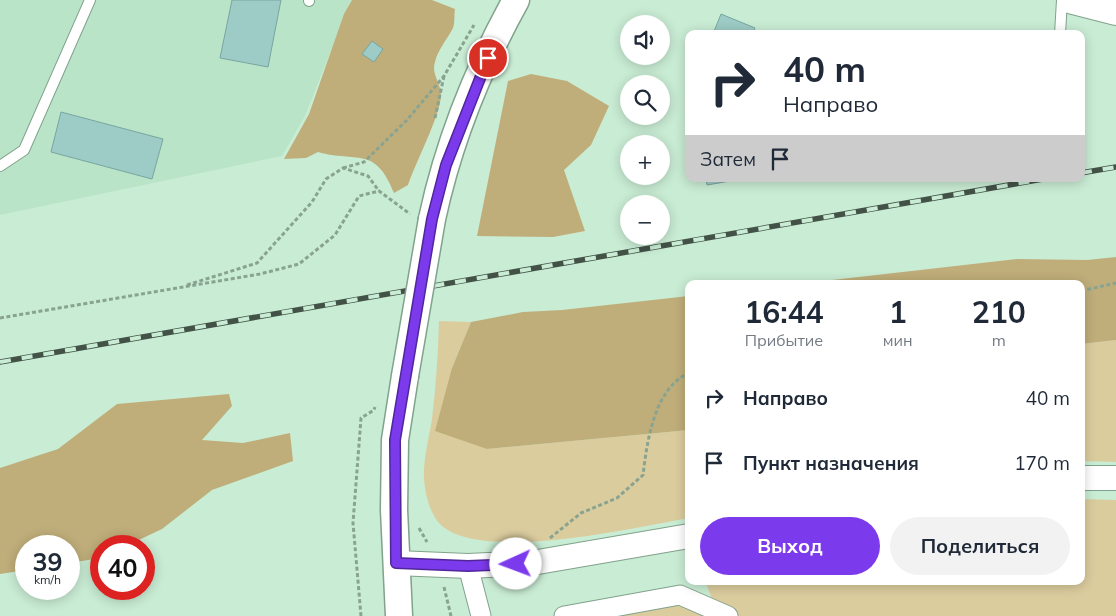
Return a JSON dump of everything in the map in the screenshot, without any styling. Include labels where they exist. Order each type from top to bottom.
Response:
[{"type":"main road","points":[[399,616],[396,563],[395,440],[405,376],[423,213],[439,186],[468,105],[501,27],[516,0]]},
{"type":"main road","points":[[1073,0],[1116,11]]},
{"type":"street","points":[[1085,478],[1116,478]]},
{"type":"street","points":[[396,563],[468,566],[532,563],[685,537]]},
{"type":"street","points":[[468,566],[481,616]]},
{"type":"street","points":[[564,616],[680,595],[728,616]]},
{"type":"lane","points":[[0,166],[24,150],[90,0]]},
{"type":"lane","points":[[1060,30],[1062,0]]},
{"type":"path","points":[[175,288],[257,263],[312,202],[326,178],[343,168],[364,162],[407,120],[444,76],[475,24]]},
{"type":"path","points":[[434,122],[444,76]]},
{"type":"path","points":[[343,168],[368,176],[379,191],[413,216],[423,213]]},
{"type":"path","points":[[0,318],[260,274],[299,264],[335,235],[359,196],[379,191]]},
{"type":"path","points":[[1085,290],[1116,284]]},
{"type":"path","points":[[532,563],[553,534],[581,512],[617,498],[643,475],[647,439],[658,407],[679,377],[685,374]]},
{"type":"path","points":[[361,616],[353,523],[361,418],[374,410],[377,401]]},
{"type":"path","points":[[439,566],[451,616]]},
{"type":"shaded area","points":[[0,0],[351,0],[305,116],[282,156],[0,215]]},
{"type":"shaded area","points":[[352,0],[432,0],[455,9],[453,28],[436,57],[434,66],[441,95],[437,115],[408,185],[394,193],[380,168],[364,159],[318,152],[306,158],[284,159],[309,114],[344,14]]},
{"type":"shaded area","points":[[531,74],[567,81],[609,106],[591,145],[564,170],[585,231],[553,237],[477,236],[508,81]]},
{"type":"shaded area","points":[[1116,257],[1116,340],[1085,344],[1085,280],[832,280],[1017,259],[1087,260]]},
{"type":"shaded area","points":[[685,296],[685,430],[487,449],[435,431],[452,368],[471,322],[523,312],[562,310]]},
{"type":"shaded area","points":[[439,321],[471,322],[452,368],[487,449],[685,430],[685,519],[598,534],[523,542],[488,541],[460,536],[440,524],[433,515],[427,497],[424,472],[435,394]]},
{"type":"shaded area","points":[[1116,340],[1116,462],[1085,461],[1085,344]]},
{"type":"shaded area","points":[[229,394],[232,406],[202,440],[243,443],[290,433],[293,461],[212,490],[162,529],[149,535],[90,535],[90,560],[80,561],[80,535],[15,535],[15,572],[0,574],[0,468],[58,449],[117,404]]},
{"type":"shaded area","points":[[1085,499],[1116,500],[1116,616],[594,616],[659,602],[718,614],[707,585],[1085,585]]},
{"type":"building","points":[[232,0],[281,0],[268,67],[220,58]]},
{"type":"building","points":[[721,14],[755,28],[754,30],[715,30]]},
{"type":"building","points":[[372,41],[383,49],[374,62],[362,54]]},
{"type":"building","points":[[61,112],[163,139],[152,179],[51,152]]},
{"type":"building","points":[[706,182],[724,182],[707,185]]},
{"type":"railway","points":[[1085,172],[1116,167]]},
{"type":"railway","points":[[0,362],[1026,182]]},
{"type":"route","points":[[488,58],[446,165],[432,219],[395,440],[394,510],[396,563],[439,566],[516,564]]}]
